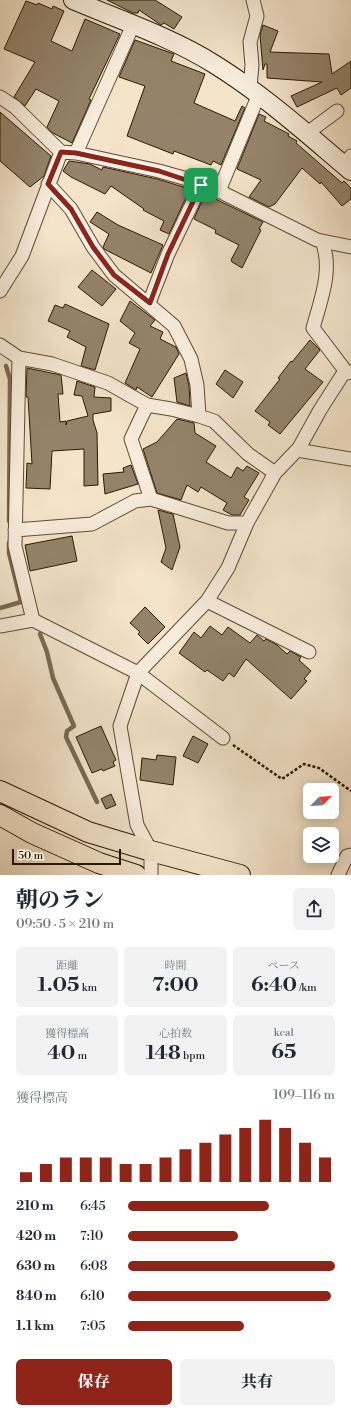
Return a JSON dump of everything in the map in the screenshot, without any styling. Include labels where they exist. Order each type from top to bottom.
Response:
[{"type":"main road","points":[[0,791],[88,832],[240,875]]},
{"type":"main road","points":[[0,815],[32,833],[99,863],[136,875]]},
{"type":"street","points":[[73,0],[98,5],[134,25],[213,63],[255,91],[306,134],[348,164]]},
{"type":"street","points":[[219,191],[255,91],[250,42],[257,16],[253,0]]},
{"type":"street","points":[[76,153],[134,25]]},
{"type":"street","points":[[0,97],[15,108],[61,152],[76,153],[159,171],[219,191],[322,240],[351,247]]},
{"type":"street","points":[[306,134],[337,111]]},
{"type":"street","points":[[0,291],[22,256],[61,152]]},
{"type":"street","points":[[48,184],[71,209],[93,247],[114,275],[150,303],[174,326],[191,359],[197,385],[199,416]]},
{"type":"street","points":[[150,303],[168,254],[201,185]]},
{"type":"street","points":[[151,875],[151,851],[137,825],[120,726],[138,673],[207,601],[228,568],[247,523],[274,473],[297,450],[343,374],[349,373],[314,328],[327,277],[326,257],[322,240]]},
{"type":"street","points":[[0,345],[19,358],[52,364],[108,383],[147,406],[171,408],[214,421],[248,454],[274,473]]},
{"type":"street","points":[[19,358],[15,546],[33,620]]},
{"type":"street","points":[[147,406],[131,439],[151,499]]},
{"type":"street","points":[[297,450],[351,459]]},
{"type":"street","points":[[15,530],[92,524],[135,501],[151,499],[228,523],[247,523]]},
{"type":"street","points":[[207,601],[310,652]]},
{"type":"street","points":[[0,626],[33,620],[138,673],[223,738]]},
{"type":"street","points":[[338,875],[346,856],[351,856]]},
{"type":"path","points":[[223,738],[282,779],[304,764],[319,768],[351,791]]},
{"type":"building","points":[[107,0],[155,0],[182,17],[174,29],[164,23],[161,25],[139,10],[138,13],[133,13]]},
{"type":"building","points":[[26,1],[37,5],[38,3],[52,9],[53,6],[64,11],[51,41],[72,51],[85,19],[120,34],[89,99],[91,100],[72,143],[51,132],[47,127],[59,101],[36,89],[25,106],[14,97],[35,62],[4,49]]},
{"type":"building","points":[[263,25],[278,31],[270,52],[329,54],[332,74],[351,61],[351,88],[341,95],[337,88],[297,107],[291,96],[322,82],[267,78],[267,64],[265,64],[263,70],[260,35]]},
{"type":"building","points":[[135,40],[174,54],[171,61],[205,74],[194,103],[235,121],[242,106],[245,108],[221,165],[213,161],[211,165],[174,151],[173,154],[127,136],[145,86],[119,77]]},
{"type":"building","points":[[0,112],[51,156],[44,176],[30,187],[0,161]]},
{"type":"building","points":[[259,114],[266,117],[264,121],[289,134],[288,136],[297,141],[296,143],[342,183],[344,181],[351,188],[351,199],[342,206],[321,182],[320,184],[302,168],[275,204],[269,207],[249,197],[261,180],[237,169]]},
{"type":"building","points":[[69,161],[90,164],[102,170],[103,167],[157,179],[190,189],[169,234],[160,230],[164,221],[143,210],[144,209],[111,186],[105,194],[71,177],[63,171]]},
{"type":"building","points":[[205,194],[263,222],[259,229],[261,230],[242,268],[231,260],[239,245],[215,233],[216,230],[194,219]]},
{"type":"building","points":[[97,212],[118,225],[163,245],[151,273],[104,249],[103,247],[109,234],[90,222]]},
{"type":"building","points":[[92,270],[116,289],[102,306],[78,287]]},
{"type":"building","points":[[130,301],[155,320],[150,326],[163,332],[160,339],[176,347],[179,354],[152,397],[137,387],[136,390],[125,383],[140,349],[129,343],[135,333],[120,321]]},
{"type":"building","points":[[65,304],[109,324],[95,370],[81,366],[86,347],[67,337],[70,331],[48,321],[55,305],[63,308]]},
{"type":"building","points":[[310,340],[320,350],[305,369],[323,382],[280,434],[268,425],[270,422],[255,411],[280,379],[278,378],[291,361],[292,362]]},
{"type":"building","points":[[27,368],[61,375],[63,394],[58,394],[60,422],[66,421],[66,425],[67,421],[88,416],[82,396],[74,395],[77,381],[95,387],[94,397],[111,398],[111,411],[93,414],[93,420],[97,433],[98,485],[84,486],[84,449],[52,451],[50,489],[26,488],[27,463],[32,464],[28,397],[26,397]]},
{"type":"building","points":[[225,370],[243,382],[233,398],[216,384]]},
{"type":"building","points":[[186,373],[189,386],[190,406],[177,402],[174,378]]},
{"type":"building","points":[[177,419],[194,423],[195,433],[216,446],[206,462],[231,478],[237,467],[243,471],[247,466],[259,473],[244,497],[249,500],[240,515],[232,515],[223,510],[227,503],[201,487],[198,492],[187,485],[181,500],[157,493],[143,449],[157,442]]},
{"type":"building","points":[[131,465],[138,484],[105,494],[103,474],[124,472],[123,468]]},
{"type":"building","points":[[158,510],[173,514],[180,547],[172,570],[161,562],[166,548]]},
{"type":"building","points":[[72,536],[77,561],[30,571],[25,545]]},
{"type":"building","points":[[145,607],[165,627],[148,644],[138,634],[140,632],[130,623]]},
{"type":"building","points":[[210,626],[222,635],[228,627],[250,643],[257,635],[264,641],[266,639],[277,645],[287,654],[290,651],[301,657],[299,660],[311,671],[304,679],[307,681],[291,699],[246,659],[234,677],[229,673],[223,681],[207,670],[205,672],[179,653],[194,632],[201,638]]},
{"type":"building","points":[[101,726],[116,760],[113,762],[115,766],[103,771],[102,769],[92,773],[76,737]]},
{"type":"building","points":[[193,736],[208,744],[198,763],[183,756]]},
{"type":"building","points":[[157,755],[176,757],[173,785],[140,780],[142,758],[156,760]]},
{"type":"building","points":[[111,794],[116,805],[106,809],[101,799]]},
{"type":"waterway","points":[[6,366],[10,379],[9,521]]},
{"type":"waterway","points":[[0,608],[21,602],[9,553],[9,543]]},
{"type":"waterway","points":[[40,634],[47,652],[53,678],[74,726],[67,731],[66,737],[97,802]]},
{"type":"route","points":[[61,152],[76,153],[159,171],[187,179],[201,185],[168,254],[150,303],[114,275],[93,247],[71,209],[48,184],[61,152]]}]
